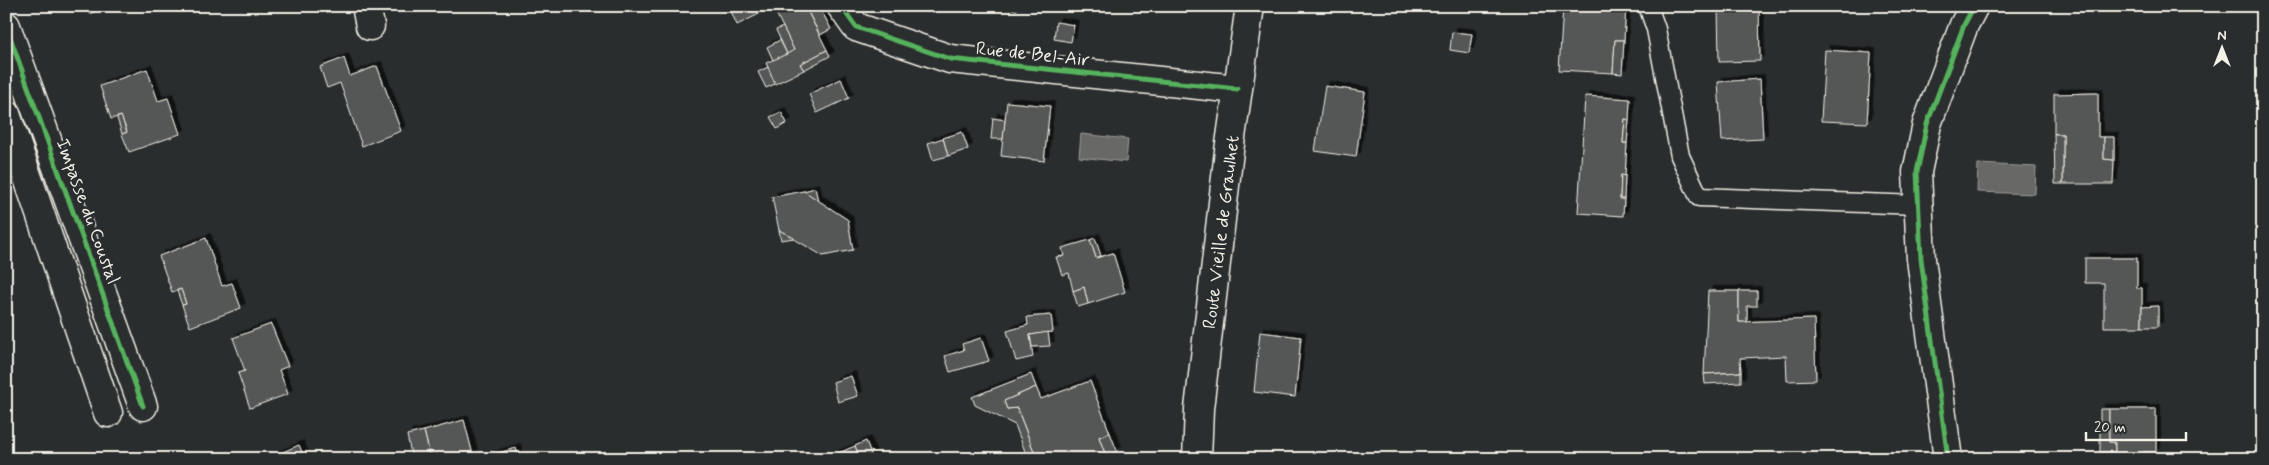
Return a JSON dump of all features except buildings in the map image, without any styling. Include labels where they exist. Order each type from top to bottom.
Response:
[{"type":"street","name":"Rue de Bel-Air","points":[[841,6],[856,26],[950,59],[1237,89]]},
{"type":"street","name":"Route Vieille de Graulhet","points":[[1197,459],[1199,409],[1237,89],[1250,6]]},
{"type":"street","points":[[1948,459],[1921,259],[1917,172],[1927,124],[1964,25],[1974,6]]},
{"type":"street","name":"Impasse du Coustal","points":[[6,26],[143,406]]},
{"type":"street","points":[[6,114],[108,413]]},
{"type":"lane","points":[[1648,6],[1656,29],[1680,156],[1699,197],[1919,204]]},
{"type":"shaded area","points":[[1081,134],[1128,139],[1126,162],[1079,157]]},
{"type":"shaded area","points":[[1978,164],[2036,167],[2035,194],[1977,192]]},
{"type":"cycle path","points":[[841,6],[856,27],[950,59],[1237,89]]},
{"type":"cycle path","points":[[1948,459],[1921,259],[1917,172],[1927,124],[1964,25],[1974,6]]},
{"type":"cycle path","points":[[6,26],[143,406]]}]
